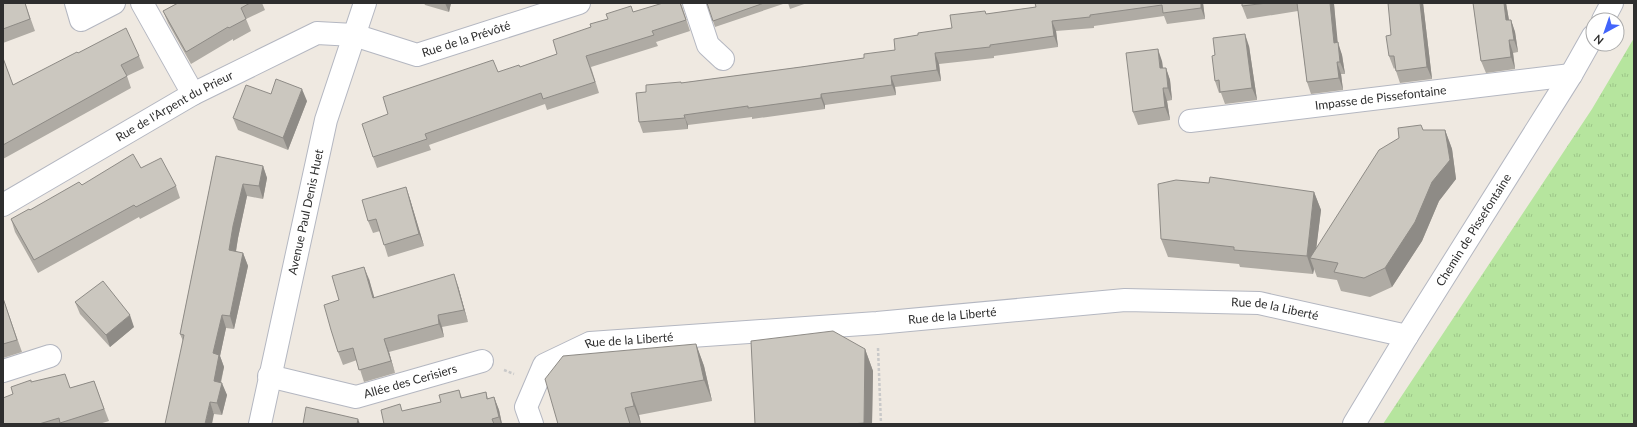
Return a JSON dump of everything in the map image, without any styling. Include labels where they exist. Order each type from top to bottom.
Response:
[{"type":"street","points":[[76,3],[81,20],[114,3]]},
{"type":"street","points":[[142,3],[193,94]]},
{"type":"street","name":"Avenue Paul Denis Huet","points":[[260,424],[326,120],[365,3]]},
{"type":"street","name":"Rue de la Prévôté","points":[[354,35],[417,55],[578,3]]},
{"type":"street","points":[[694,3],[708,45],[723,59]]},
{"type":"street","points":[[1607,12],[1612,3]]},
{"type":"street","name":"Rue de l'Arpent du Prieur","points":[[3,205],[193,94],[317,33],[354,35]]},
{"type":"street","name":"Chemin de Pissefontaine","points":[[1354,424],[1585,50]]},
{"type":"street","name":"Impasse de Pissefontaine","points":[[1190,121],[1571,75]]},
{"type":"street","name":"Rue de la Liberté","points":[[529,416],[537,384],[544,365],[590,343],[877,323],[1125,300],[1259,303],[1407,336]]},
{"type":"street","points":[[3,371],[50,356]]},
{"type":"street","name":"Allée des Cerisiers","points":[[270,376],[356,397],[482,361]]},
{"type":"path","points":[[877,323],[881,424]]},
{"type":"path","points":[[482,361],[537,384]]},
{"type":"green space","points":[[1634,38],[1634,424],[1383,424],[1592,109]]},
{"type":"building","points":[[3,3],[25,3],[30,19],[3,29]]},
{"type":"building","points":[[178,3],[250,3],[241,8],[246,19],[229,28],[228,27],[186,52],[163,11]]},
{"type":"building","points":[[663,3],[680,3],[686,20],[652,31],[654,35],[586,56],[595,82],[543,99],[541,93],[425,134],[427,139],[373,157],[362,124],[388,114],[383,97],[493,60],[498,72],[519,65],[520,67],[557,54],[553,40],[591,27],[590,24],[608,19],[606,14],[631,6],[633,12]]},
{"type":"building","points":[[707,3],[764,3],[713,21]]},
{"type":"building","points":[[1035,3],[1201,3],[1201,8],[1163,13],[1162,5],[1090,15],[1090,17],[1052,21],[1054,36],[990,45],[990,47],[935,53],[937,70],[891,76],[892,85],[821,94],[821,98],[684,115],[685,118],[639,122],[636,93],[646,92],[646,85],[681,83],[864,58],[864,54],[895,50],[894,39],[918,35],[918,33],[952,28],[950,15],[985,11],[986,14],[1036,7]]},
{"type":"building","points":[[1242,3],[1267,3],[1242,6]]},
{"type":"building","points":[[1297,3],[1330,3],[1334,43],[1338,42],[1340,62],[1337,62],[1339,78],[1307,82]]},
{"type":"building","points":[[1388,3],[1420,3],[1427,67],[1396,71],[1394,56],[1389,56],[1386,36],[1391,35]]},
{"type":"building","points":[[1473,3],[1504,3],[1506,20],[1511,20],[1514,40],[1509,40],[1511,57],[1481,61]]},
{"type":"building","points":[[126,28],[139,56],[121,65],[127,76],[3,145],[3,58],[13,85]]},
{"type":"building","points":[[1245,34],[1252,88],[1220,92],[1219,80],[1215,81],[1212,56],[1215,55],[1213,38]]},
{"type":"building","points":[[1158,49],[1160,68],[1166,68],[1168,88],[1163,88],[1165,107],[1133,112],[1126,53]]},
{"type":"building","points":[[276,79],[302,89],[283,138],[233,118],[246,85],[271,94]]},
{"type":"building","points":[[1421,125],[1423,130],[1445,130],[1450,160],[1432,182],[1415,222],[1385,268],[1364,278],[1334,272],[1338,263],[1310,258],[1379,150],[1399,138],[1398,128]]},
{"type":"building","points":[[133,154],[141,168],[161,158],[176,186],[136,207],[134,205],[34,260],[11,219],[79,182],[82,185]]},
{"type":"building","points":[[216,156],[263,166],[259,186],[243,184],[233,226],[229,250],[243,253],[230,316],[222,315],[213,353],[219,355],[214,381],[222,383],[217,403],[210,402],[205,424],[165,424],[184,335],[180,334]]},
{"type":"building","points":[[1210,177],[1314,192],[1307,256],[1234,250],[1234,247],[1161,239],[1158,184],[1176,180],[1209,183]]},
{"type":"building","points":[[406,187],[419,234],[384,245],[376,219],[368,221],[362,200]]},
{"type":"building","points":[[364,267],[373,298],[454,274],[464,310],[438,315],[439,324],[384,339],[391,361],[359,370],[353,348],[338,352],[324,305],[339,300],[332,276]]},
{"type":"building","points":[[103,281],[130,315],[106,335],[75,302]]},
{"type":"building","points":[[3,298],[17,340],[3,344]]},
{"type":"building","points":[[833,331],[865,349],[864,423],[755,424],[751,341]]},
{"type":"building","points":[[696,344],[704,380],[631,393],[634,406],[625,408],[630,424],[558,424],[545,379],[563,356]]},
{"type":"building","points":[[65,374],[70,388],[94,381],[104,409],[60,423],[59,418],[39,424],[3,424],[3,398],[13,394],[11,387],[31,380],[31,382]]},
{"type":"building","points":[[459,390],[461,398],[486,392],[487,399],[494,397],[499,417],[492,419],[494,424],[384,424],[381,410],[400,404],[402,411],[441,402],[439,395]]},
{"type":"building","points":[[306,407],[358,419],[357,424],[303,424]]}]
